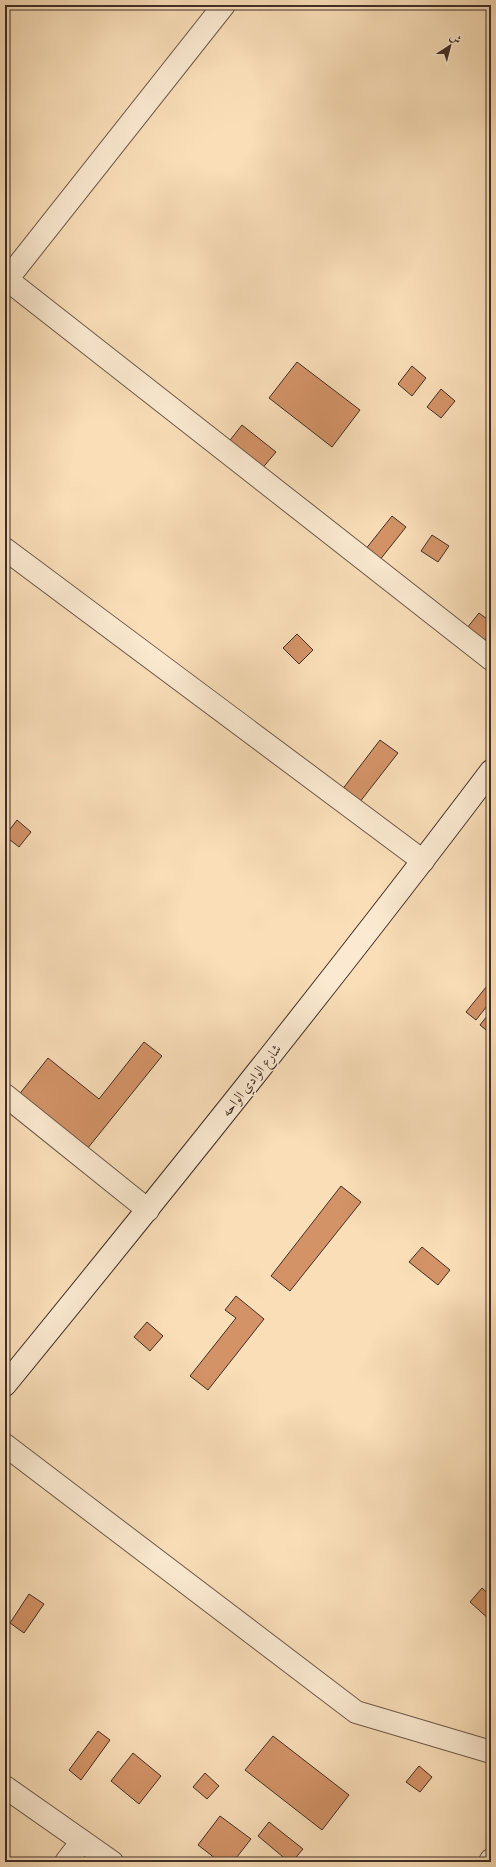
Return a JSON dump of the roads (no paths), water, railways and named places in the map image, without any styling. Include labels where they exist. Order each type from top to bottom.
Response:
[{"type":"street","points":[[224,5],[6,280],[491,659]]},
{"type":"street","points":[[5,549],[423,861]]},
{"type":"street","name":"شارع الوادي الواحه","points":[[5,1385],[148,1210],[423,861],[491,771]]},
{"type":"street","points":[[5,1096],[148,1210]]},
{"type":"street","points":[[5,1445],[356,1712],[491,1752]]},
{"type":"street","points":[[5,1787],[112,1862]]},
{"type":"street","points":[[66,1862],[82,1841]]}]
